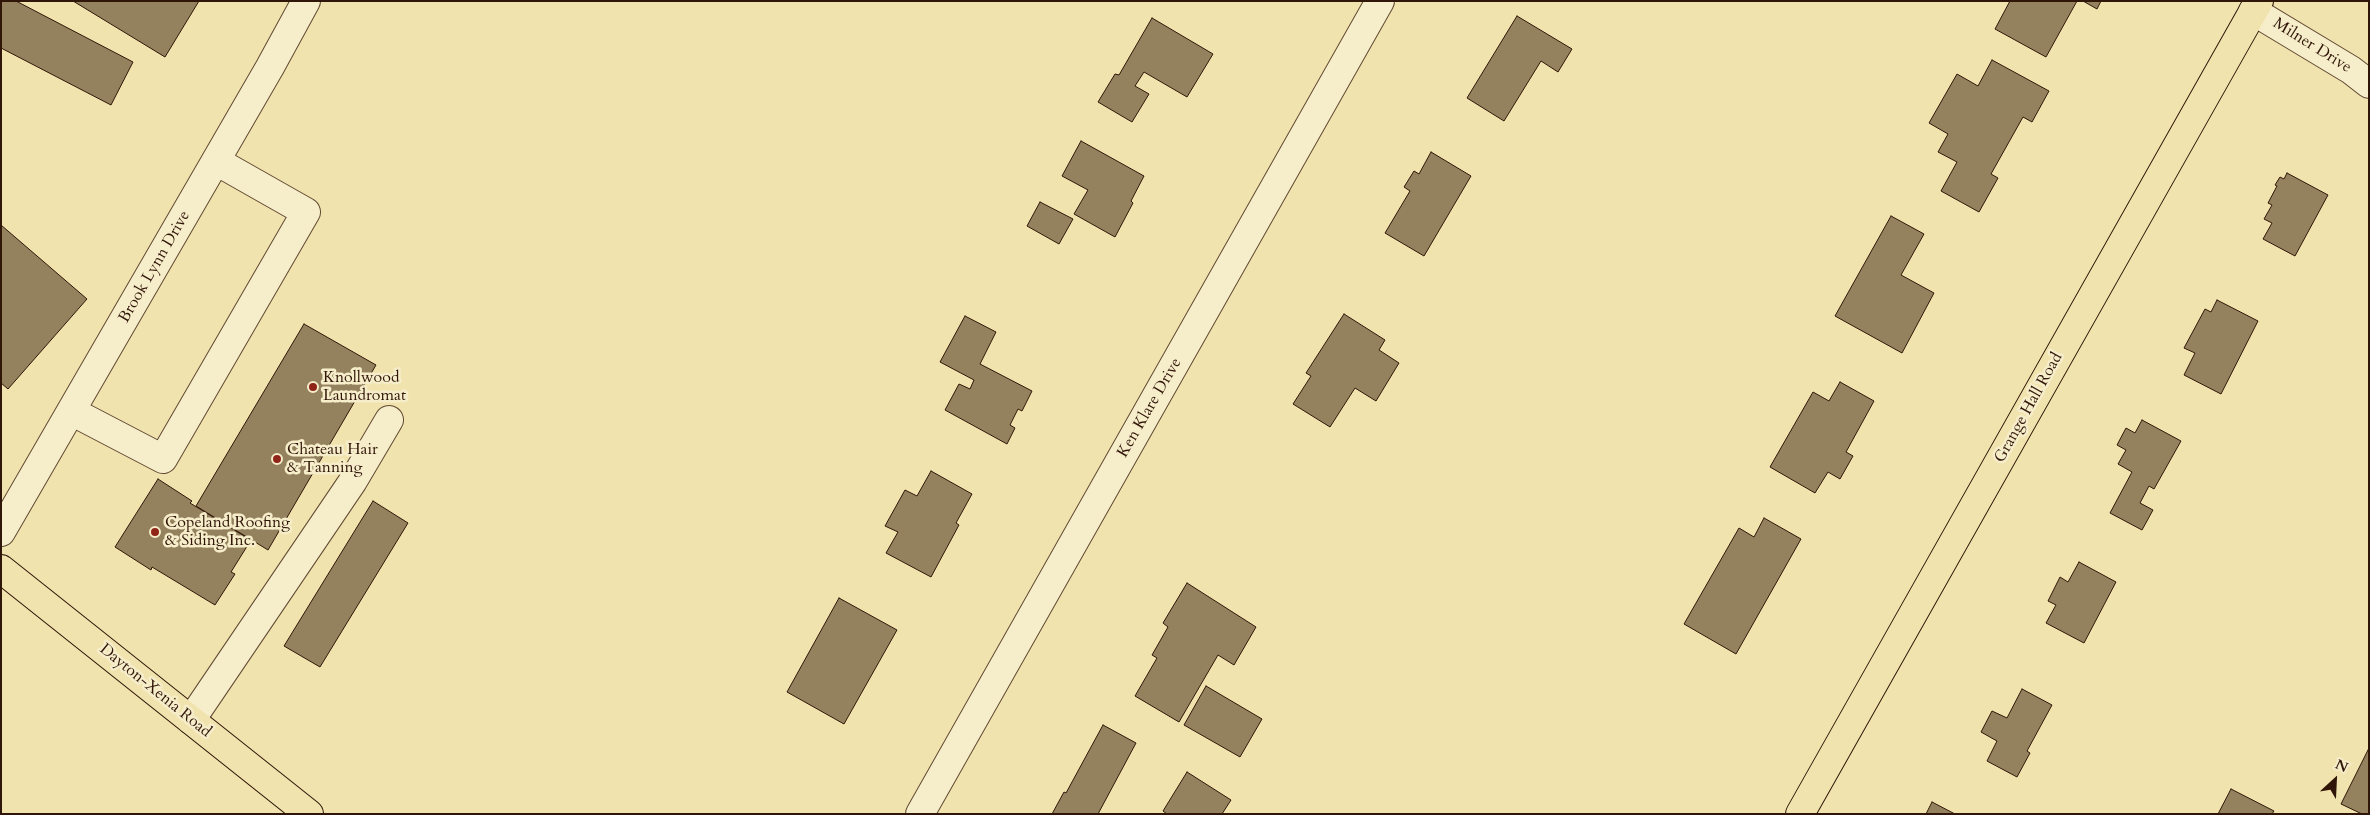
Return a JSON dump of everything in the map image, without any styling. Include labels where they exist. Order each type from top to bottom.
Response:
[{"type":"main road","name":"Grange Hall Road","points":[[1800,814],[2256,6]]},
{"type":"main road","name":"Dayton-Xenia Road","points":[[1,569],[309,814]]},
{"type":"street","name":"Brook Lynn Drive","points":[[1,532],[216,161],[306,1]]},
{"type":"street","name":"Ken Klare Drive","points":[[920,814],[1380,1]]},
{"type":"street","name":"Milner Drive","points":[[2256,6],[2369,84]]},
{"type":"street","points":[[71,411],[164,459],[306,212],[216,161]]},
{"type":"street","points":[[191,720],[353,481],[389,420]]},
{"type":"building","points":[[1,1],[16,1],[133,62],[111,105],[1,48]]},
{"type":"building","points":[[73,1],[199,1],[165,57]]},
{"type":"building","points":[[2010,1],[2077,1],[2046,57],[1995,29]]},
{"type":"building","points":[[2083,1],[2101,1],[2097,9]]},
{"type":"building","points":[[1517,16],[1572,49],[1558,72],[1541,61],[1504,121],[1467,98]]},
{"type":"building","points":[[1152,18],[1213,54],[1187,97],[1144,72],[1135,86],[1149,94],[1132,122],[1098,102],[1115,74],[1119,75]]},
{"type":"building","points":[[1992,60],[2049,91],[2032,122],[2023,117],[1991,174],[1998,178],[1979,212],[1941,191],[1957,162],[1938,152],[1948,134],[1929,123],[1957,74],[1978,86]]},
{"type":"building","points":[[1081,141],[1144,176],[1131,201],[1133,203],[1115,237],[1074,214],[1088,190],[1062,176]]},
{"type":"building","points":[[1431,152],[1471,176],[1424,256],[1385,233],[1410,191],[1404,187],[1414,171],[1419,174]]},
{"type":"building","points":[[2287,173],[2328,195],[2295,256],[2263,239],[2272,223],[2264,219],[2272,205],[2268,203],[2280,177],[2284,179]]},
{"type":"building","points":[[1040,202],[1073,219],[1059,244],[1027,226]]},
{"type":"building","points":[[1891,216],[1924,234],[1901,275],[1934,293],[1902,353],[1835,316]]},
{"type":"building","points":[[1,225],[87,299],[8,389],[1,383]]},
{"type":"building","points":[[2217,300],[2258,321],[2221,394],[2184,375],[2195,353],[2184,348],[2205,309],[2211,312]]},
{"type":"building","points":[[1344,314],[1385,340],[1379,350],[1399,363],[1376,401],[1355,388],[1330,427],[1293,404],[1311,376],[1306,373]]},
{"type":"building","points":[[965,316],[996,332],[980,364],[1032,391],[1022,411],[1018,409],[1010,425],[1015,428],[1007,444],[945,410],[959,384],[970,389],[974,380],[940,362]]},
{"type":"building","points":[[304,324],[376,365],[268,550],[196,506]]},
{"type":"building","points":[[1840,382],[1874,401],[1846,452],[1853,456],[1840,479],[1828,472],[1815,493],[1770,467],[1813,392],[1829,401]]},
{"type":"building","points":[[2142,420],[2181,441],[2154,489],[2149,486],[2140,503],[2153,510],[2142,530],[2110,513],[2132,472],[2118,464],[2126,450],[2117,445],[2126,428],[2135,433]]},
{"type":"building","points":[[931,471],[972,494],[956,523],[959,525],[931,577],[886,553],[898,532],[885,526],[905,490],[917,496]]},
{"type":"building","points":[[158,479],[192,501],[190,503],[251,540],[231,572],[235,574],[215,605],[152,567],[151,570],[115,547]]},
{"type":"building","points":[[373,501],[408,523],[320,667],[284,646]]},
{"type":"building","points":[[1764,518],[1801,539],[1736,654],[1684,624],[1739,528],[1754,537]]},
{"type":"building","points":[[2079,562],[2116,582],[2084,643],[2046,623],[2056,605],[2048,601],[2060,577],[2068,582]]},
{"type":"building","points":[[1187,583],[1256,627],[1234,665],[1218,655],[1179,722],[1135,696],[1157,658],[1152,655],[1168,627],[1163,623]]},
{"type":"building","points":[[839,598],[897,630],[844,724],[787,692]]},
{"type":"building","points":[[1206,686],[1262,719],[1240,757],[1184,725]]},
{"type":"building","points":[[2022,689],[2052,705],[2027,751],[2030,753],[2017,777],[1987,761],[1997,741],[1981,732],[1992,711],[2007,718]]},
{"type":"building","points":[[1103,725],[1136,743],[1098,814],[1052,814],[1064,792],[1066,793]]},
{"type":"building","points":[[2369,748],[2369,814],[2362,814],[2341,804]]},
{"type":"building","points":[[1187,772],[1231,800],[1222,814],[1167,814],[1163,811]]},
{"type":"building","points":[[2231,789],[2274,811],[2272,814],[2218,814]]},
{"type":"building","points":[[1932,802],[1955,814],[1926,814]]},
{"type":"place","name":"Knollwood Laundromat","points":[[313,387]]},
{"type":"place","name":"Chateau Hair & Tanning","points":[[277,459]]},
{"type":"place","name":"Copeland Roofing & Siding Inc.","points":[[155,532]]}]
